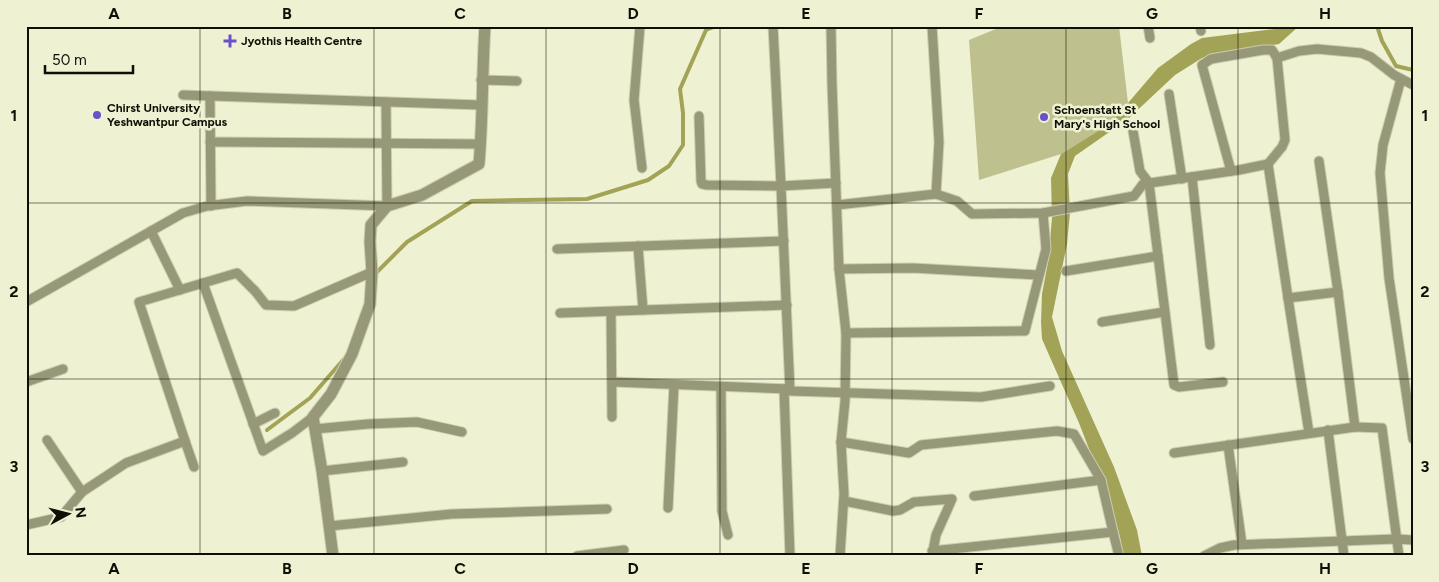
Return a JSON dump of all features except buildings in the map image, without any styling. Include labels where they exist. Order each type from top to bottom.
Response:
[{"type":"street","points":[[26,302],[183,213],[211,206],[247,201],[387,206],[422,195],[479,164],[481,80],[485,26]]},
{"type":"street","points":[[640,26],[634,100],[642,168]]},
{"type":"street","points":[[774,26],[787,306],[790,556]]},
{"type":"street","points":[[831,26],[839,269],[846,333],[841,442],[844,501],[840,556]]},
{"type":"street","points":[[932,26],[939,142],[936,194]]},
{"type":"street","points":[[1148,26],[1150,38]]},
{"type":"street","points":[[1277,58],[1299,51],[1318,49],[1360,53],[1372,57],[1401,79],[1413,85]]},
{"type":"street","points":[[837,205],[936,194],[957,201],[972,214],[1047,212],[1134,196],[1143,184],[1232,171],[1268,164],[1282,147],[1285,140],[1277,58],[1272,50],[1211,59],[1202,65],[1232,171]]},
{"type":"street","points":[[1401,79],[1383,145],[1380,173],[1389,278],[1413,439]]},
{"type":"street","points":[[481,80],[517,81]]},
{"type":"street","points":[[1169,94],[1182,178]]},
{"type":"street","points":[[183,95],[481,105]]},
{"type":"street","points":[[210,96],[211,206]]},
{"type":"street","points":[[203,283],[263,451],[313,417],[331,394],[352,354],[370,304],[372,272],[371,225],[387,206],[386,102]]},
{"type":"street","points":[[699,116],[702,184],[781,186],[836,183]]},
{"type":"street","points":[[1133,131],[1140,171],[1149,183],[1174,385],[1179,387],[1223,382]]},
{"type":"street","points":[[210,142],[480,144]]},
{"type":"street","points":[[1319,161],[1355,427]]},
{"type":"street","points":[[1268,164],[1309,433]]},
{"type":"street","points":[[1192,177],[1210,345]]},
{"type":"street","points":[[846,333],[1025,331],[1038,274],[1046,249],[1047,212]]},
{"type":"street","points":[[151,231],[180,290]]},
{"type":"street","points":[[558,249],[784,241]]},
{"type":"street","points":[[638,246],[643,310]]},
{"type":"street","points":[[1066,271],[1158,256]]},
{"type":"street","points":[[839,269],[913,268],[1038,274]]},
{"type":"street","points":[[194,467],[138,302],[237,274],[255,291],[266,305],[294,306],[372,272]]},
{"type":"street","points":[[1288,298],[1338,292]]},
{"type":"street","points":[[560,313],[787,306]]},
{"type":"street","points":[[611,312],[612,418]]},
{"type":"street","points":[[1102,322],[1164,312]]},
{"type":"street","points":[[26,382],[63,369]]},
{"type":"street","points":[[613,382],[788,389],[790,391],[844,394],[981,397],[1050,386]]},
{"type":"street","points":[[668,508],[674,385]]},
{"type":"street","points":[[721,387],[722,511],[728,535]]},
{"type":"street","points":[[253,424],[275,413]]},
{"type":"street","points":[[313,417],[333,556]]},
{"type":"street","points":[[315,429],[417,422],[462,432]]},
{"type":"street","points":[[1174,453],[1328,430],[1355,427],[1382,428],[1399,556]]},
{"type":"street","points":[[1328,430],[1344,556]]},
{"type":"street","points":[[841,442],[909,453],[921,444],[1057,432],[1074,434],[1101,480],[1119,556]]},
{"type":"street","points":[[47,440],[82,492]]},
{"type":"street","points":[[26,525],[61,517],[82,492],[126,463],[185,441]]},
{"type":"street","points":[[1228,445],[1242,544]]},
{"type":"street","points":[[322,471],[403,462]]},
{"type":"street","points":[[974,496],[1101,480]]},
{"type":"street","points":[[844,501],[893,511],[907,507],[914,502],[952,499],[936,535],[932,553],[1113,532]]},
{"type":"street","points":[[329,526],[452,514],[607,509]]},
{"type":"street","points":[[1204,556],[1220,548],[1242,544],[1342,540],[1413,540]]},
{"type":"street","points":[[577,556],[624,550]]},
{"type":"green space","name":"Schoenstatt St Mary's High School","points":[[1003,26],[1119,26],[1128,103],[1098,131],[1061,154],[979,180],[969,40]]},
{"type":"shaded area","points":[[1277,26],[1299,26],[1279,44],[1202,58],[1175,75],[1128,119],[1075,156],[1068,174],[1070,213],[1067,244],[1052,317],[1062,351],[1114,467],[1137,530],[1142,556],[1123,556],[1120,537],[1110,503],[1079,423],[1042,339],[1042,294],[1048,262],[1052,218],[1051,178],[1061,154],[1098,131],[1128,103],[1158,68],[1191,44],[1202,38],[1275,29]]},
{"type":"waterway","points":[[375,274],[407,242],[472,201],[587,199],[648,180],[669,166],[683,145],[683,113],[680,89],[706,30],[716,26]]},
{"type":"waterway","points":[[1377,26],[1382,41],[1396,66],[1413,70]]},
{"type":"waterway","points":[[267,430],[310,398],[344,359]]},
{"type":"place","name":"Jyothis Health Centre","points":[[230,41]]},
{"type":"place","name":"Chirst University Yeshwantpur Campus","points":[[97,115]]},
{"type":"place","name":"Schoenstatt St Mary's High School","points":[[1044,117]]}]
